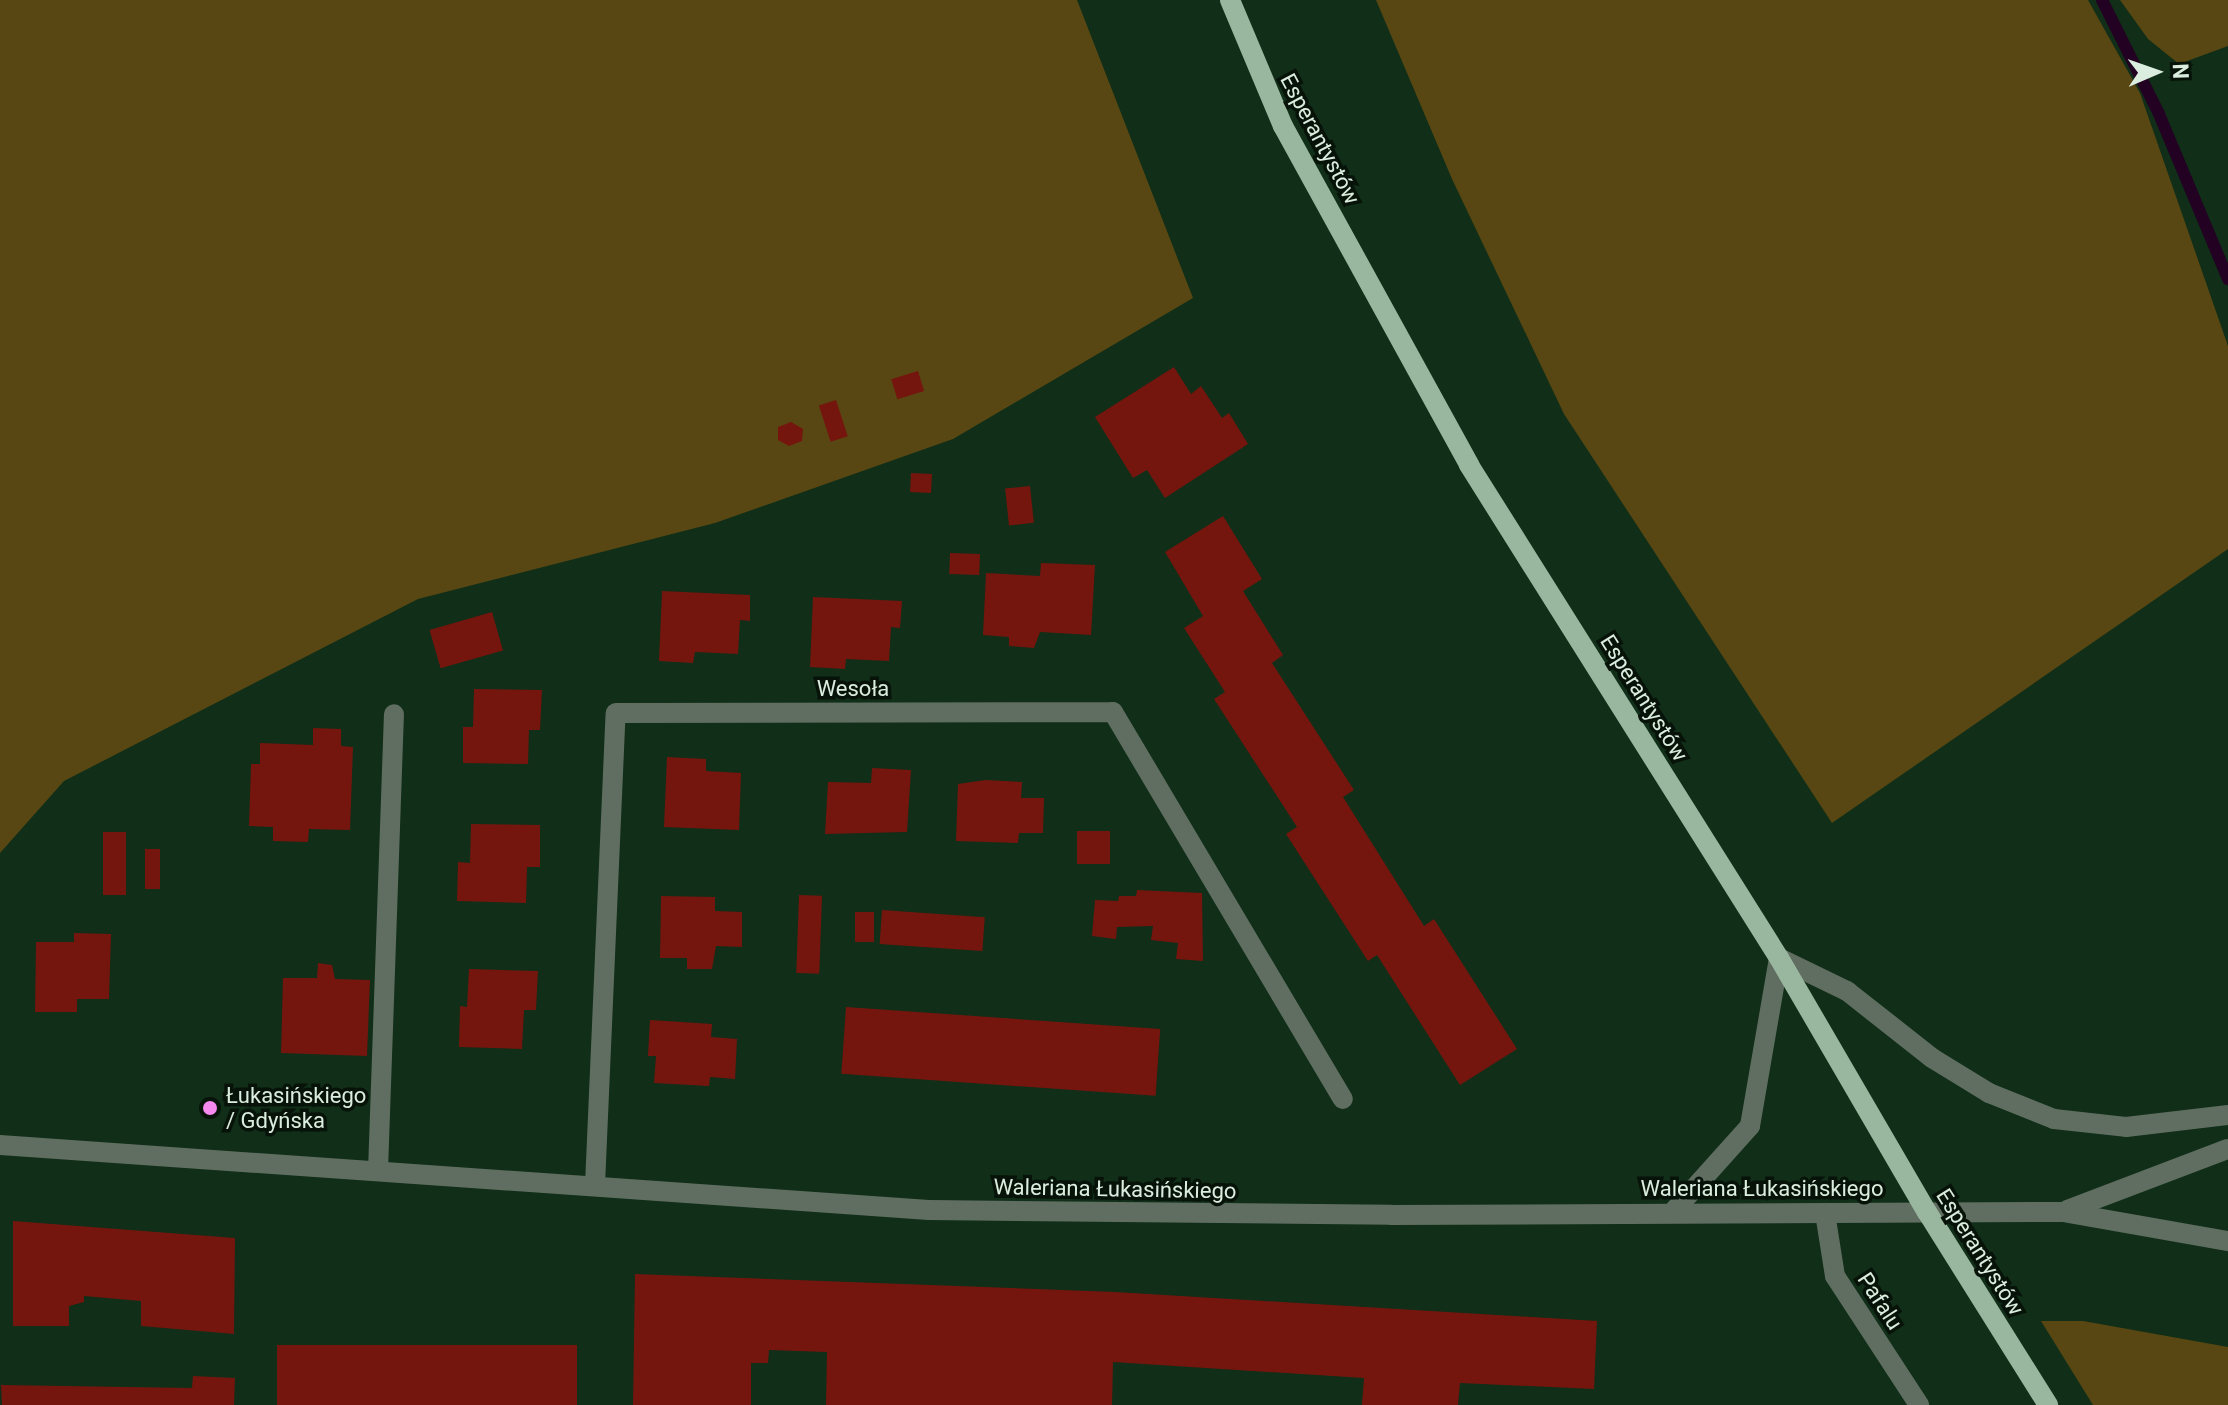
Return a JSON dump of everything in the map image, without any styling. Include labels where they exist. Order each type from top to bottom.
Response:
[{"type":"main road","name":"Esperantystów","points":[[1230,0],[1283,126],[1469,465],[1779,958],[1927,1212],[2048,1405]]},
{"type":"street","name":"Wesoła","points":[[595,1185],[616,713],[1113,712],[1343,1099]]},
{"type":"street","points":[[378,1171],[394,714]]},
{"type":"street","points":[[1672,1213],[1750,1126],[1779,958],[1847,991],[1932,1058],[1989,1093],[2054,1119],[2126,1127],[2228,1115]]},
{"type":"street","name":"Waleriana Łukasińskiego","points":[[0,1145],[929,1210],[2063,1212],[2228,1241]]},
{"type":"street","points":[[2063,1212],[2139,1187],[2228,1149]]},
{"type":"street","name":"Pafalu","points":[[1825,1213],[1835,1276],[1919,1405]]},
{"type":"shaded area","points":[[0,0],[1077,0],[1193,298],[953,439],[715,523],[418,599],[64,781],[0,853]]},
{"type":"shaded area","points":[[1376,0],[2088,0],[2140,93],[2228,346],[2228,549],[1832,823],[1564,414],[1452,179]]},
{"type":"shaded area","points":[[2120,0],[2228,0],[2228,46],[2179,64],[2148,39]]},
{"type":"shaded area","points":[[2041,1321],[2083,1321],[2228,1347],[2228,1405],[2093,1405]]},
{"type":"building","points":[[1174,367],[1191,394],[1201,386],[1222,418],[1229,413],[1248,444],[1165,498],[1147,470],[1133,478],[1095,417]]},
{"type":"building","points":[[918,371],[924,391],[897,399],[891,379]]},
{"type":"building","points":[[836,400],[848,436],[831,442],[819,406]]},
{"type":"building","points":[[791,422],[803,429],[802,441],[789,446],[778,440],[778,427]]},
{"type":"building","points":[[911,473],[932,474],[931,493],[910,492]]},
{"type":"building","points":[[1030,486],[1034,523],[1009,525],[1005,489]]},
{"type":"building","points":[[1223,516],[1262,579],[1243,591],[1283,655],[1272,663],[1354,790],[1343,797],[1424,926],[1434,919],[1517,1049],[1460,1085],[1377,955],[1368,961],[1286,834],[1297,827],[1214,699],[1225,692],[1184,628],[1203,616],[1165,552]]},
{"type":"building","points":[[950,553],[980,554],[979,575],[949,574]]},
{"type":"building","points":[[1041,563],[1095,565],[1091,635],[1040,632],[1034,648],[1009,646],[1009,637],[983,635],[986,573],[1040,576]]},
{"type":"building","points":[[662,591],[750,595],[750,621],[740,620],[738,654],[695,652],[693,663],[659,661]]},
{"type":"building","points":[[813,597],[902,601],[900,628],[891,627],[889,661],[846,659],[845,669],[810,667]]},
{"type":"building","points":[[492,612],[503,650],[441,668],[430,630]]},
{"type":"building","points":[[474,689],[542,690],[540,730],[529,730],[528,764],[463,763],[463,727],[473,727]]},
{"type":"building","points":[[313,728],[341,729],[341,746],[353,747],[350,830],[309,829],[308,842],[273,841],[273,827],[249,826],[251,764],[260,764],[260,743],[313,745]]},
{"type":"building","points":[[667,757],[706,759],[706,771],[741,773],[739,830],[664,827]]},
{"type":"building","points":[[872,768],[911,770],[907,832],[825,834],[828,782],[871,783]]},
{"type":"building","points":[[986,780],[1022,782],[1021,798],[1044,798],[1043,833],[1019,833],[1018,843],[956,841],[958,784]]},
{"type":"building","points":[[471,824],[540,825],[540,867],[527,867],[526,903],[457,901],[458,862],[470,863]]},
{"type":"building","points":[[1077,831],[1110,831],[1110,864],[1077,864]]},
{"type":"building","points":[[103,832],[126,832],[126,895],[103,895]]},
{"type":"building","points":[[145,849],[160,849],[160,889],[145,889]]},
{"type":"building","points":[[1137,890],[1202,893],[1203,961],[1176,959],[1178,943],[1151,940],[1153,926],[1117,927],[1116,939],[1092,936],[1095,900],[1118,901],[1119,896],[1136,896]]},
{"type":"building","points":[[799,895],[822,896],[819,974],[796,973]]},
{"type":"building","points":[[661,896],[715,897],[715,911],[742,912],[742,947],[716,946],[712,969],[687,969],[687,958],[660,958]]},
{"type":"building","points":[[882,910],[985,917],[982,951],[880,944]]},
{"type":"building","points":[[855,912],[874,912],[874,942],[855,942]]},
{"type":"building","points":[[74,933],[111,934],[109,999],[77,999],[77,1012],[35,1012],[36,942],[74,942]]},
{"type":"building","points":[[318,963],[332,965],[335,979],[370,980],[367,1056],[281,1053],[283,978],[317,978]]},
{"type":"building","points":[[469,969],[538,971],[536,1010],[524,1010],[522,1049],[459,1047],[460,1006],[467,1007]]},
{"type":"building","points":[[846,1007],[1160,1029],[1156,1096],[841,1074]]},
{"type":"building","points":[[650,1020],[712,1024],[711,1037],[737,1039],[735,1079],[710,1077],[709,1086],[654,1083],[656,1056],[648,1056]]},
{"type":"building","points":[[13,1221],[235,1238],[234,1334],[141,1326],[141,1301],[84,1296],[84,1302],[69,1306],[69,1326],[13,1326]]},
{"type":"building","points":[[635,1274],[1115,1292],[1597,1321],[1594,1389],[1460,1383],[1458,1405],[1362,1405],[1364,1378],[1113,1362],[1112,1405],[826,1405],[827,1352],[769,1350],[768,1363],[751,1363],[751,1405],[633,1405]]},
{"type":"building","points":[[277,1345],[577,1345],[577,1405],[277,1405]]},
{"type":"building","points":[[193,1376],[235,1378],[234,1405],[2,1405],[1,1385],[192,1388]]},
{"type":"waterway","points":[[2102,0],[2159,114],[2228,279]]},
{"type":"place","name":"Łukasińskiego / Gdyńska","points":[[210,1108]]}]
